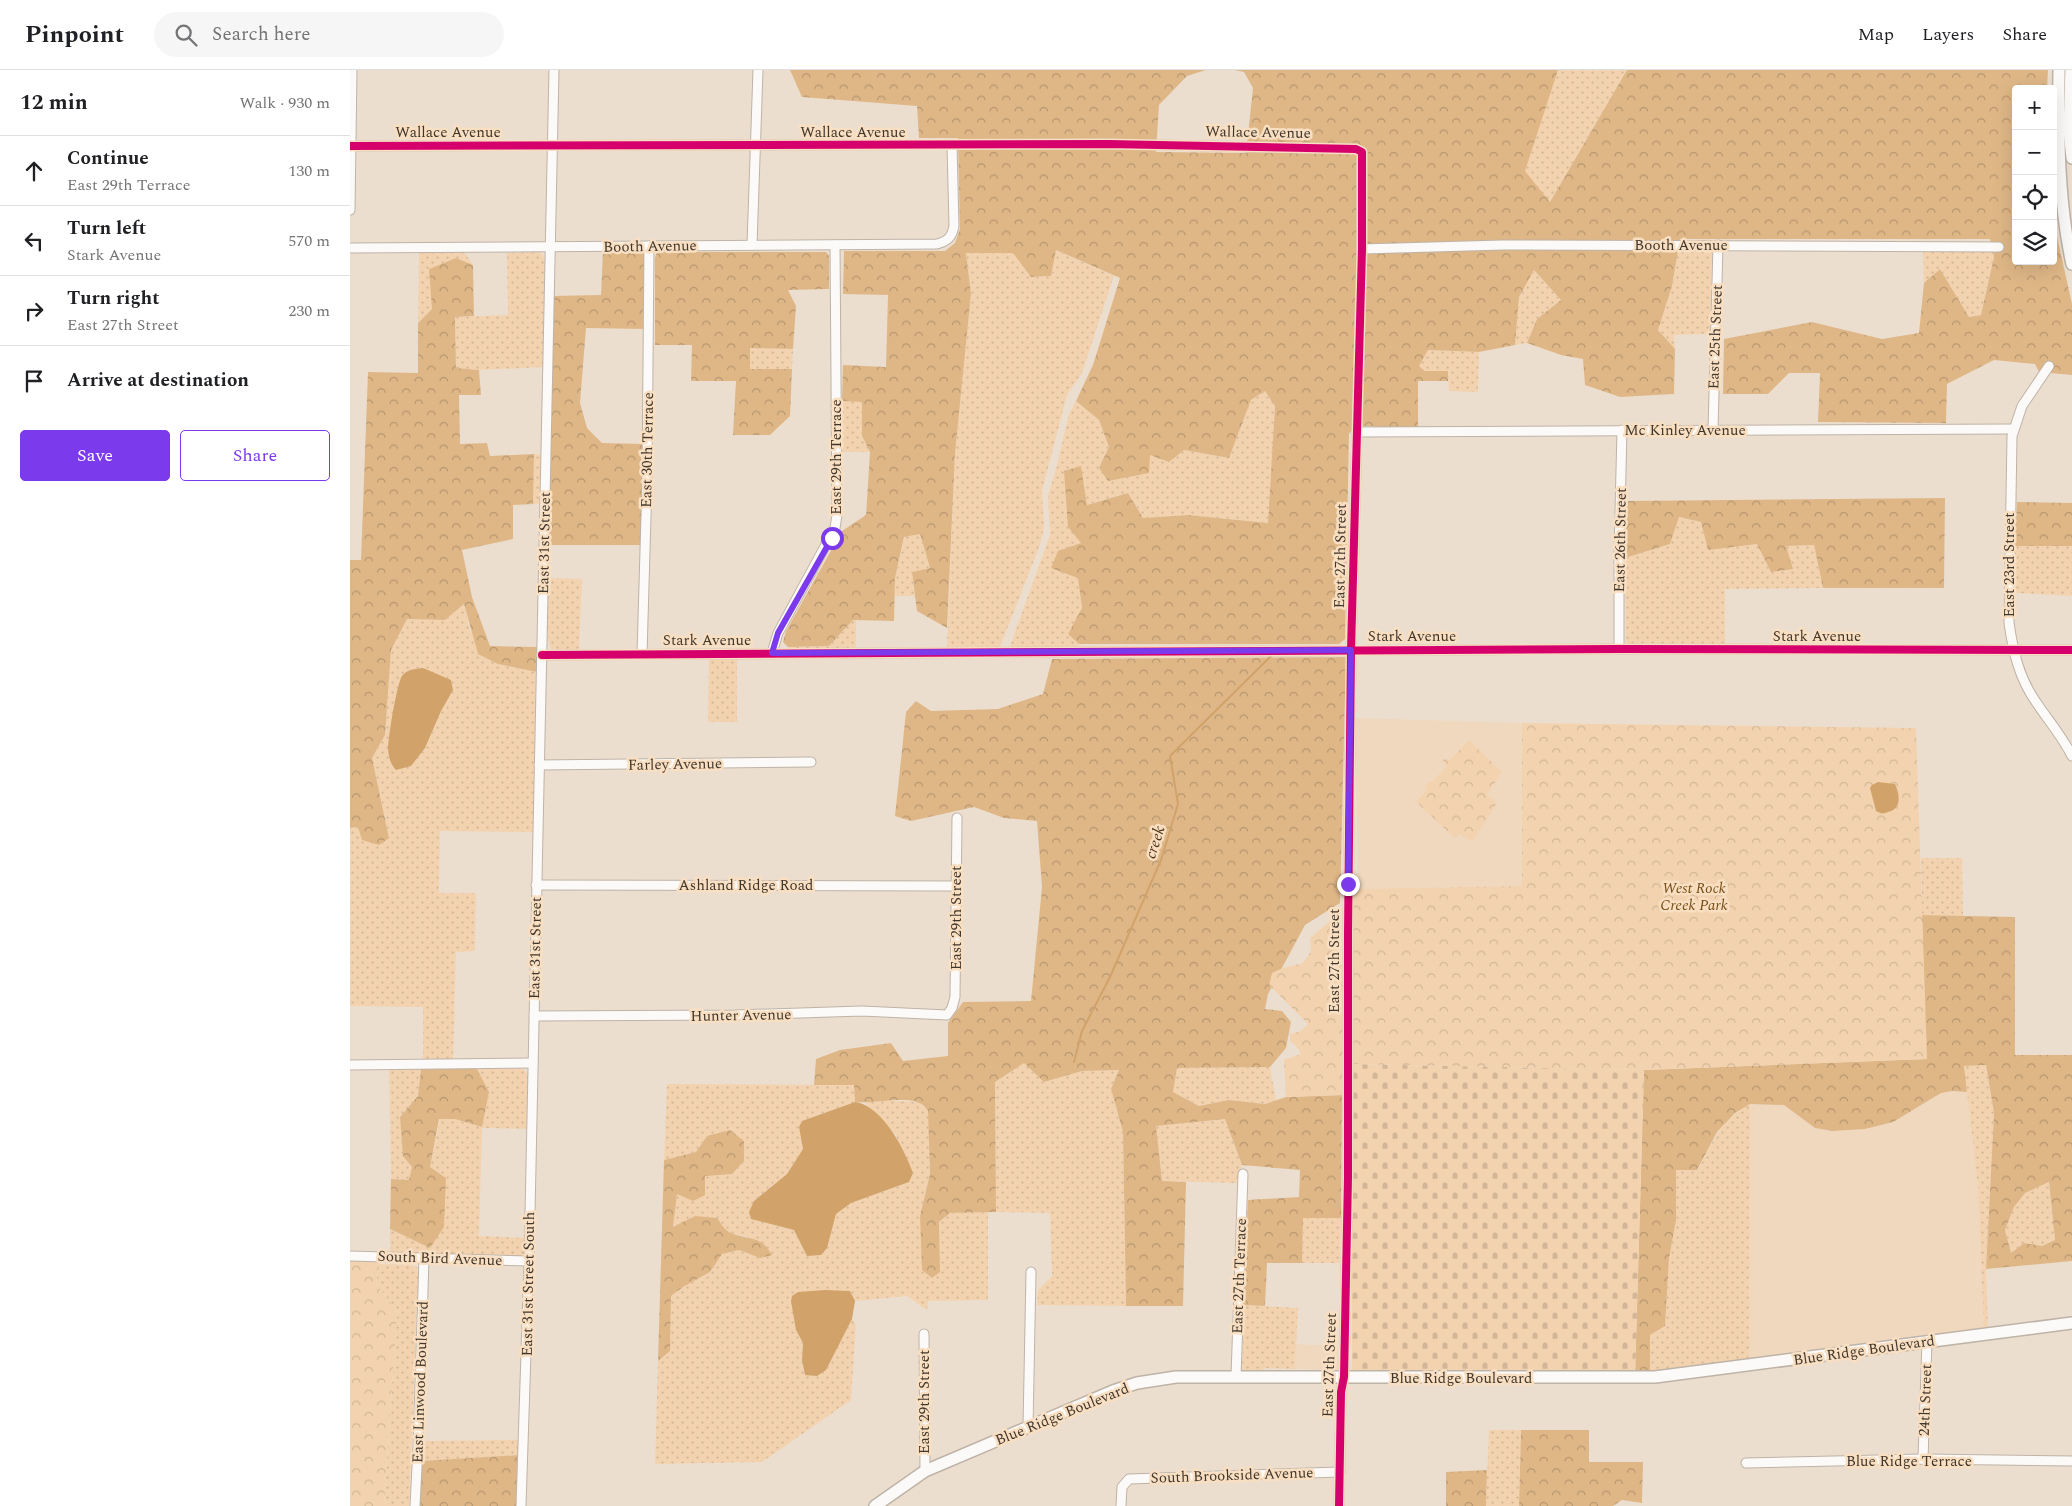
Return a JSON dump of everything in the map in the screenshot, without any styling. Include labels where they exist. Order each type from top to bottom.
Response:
[{"type":"main road","points":[[2059,70],[2058,115],[2064,205],[2072,264]]},
{"type":"main road","points":[[2072,70],[2069,131],[2072,158]]},
{"type":"main road","name":"Blue Ridge Boulevard","points":[[876,1506],[925,1471],[1113,1391],[1137,1383],[1176,1378],[1236,1377],[1655,1377],[2072,1323]]},
{"type":"street","points":[[350,210],[352,70]]},
{"type":"street","name":"East 31st Street","points":[[533,1062],[554,70]]},
{"type":"street","points":[[752,245],[758,70]]},
{"type":"street","name":"Booth Avenue","points":[[350,248],[937,244],[948,239],[952,234],[954,226],[952,145]]},
{"type":"street","name":"Wallace Avenue","points":[[351,146],[1214,145],[1356,149]]},
{"type":"street","name":"East 27th Street","points":[[1338,1506],[1341,1392],[1344,1378],[1348,1177],[1351,650],[1362,249],[1363,157],[1362,152],[1356,149]]},
{"type":"street","name":"East 29th Terrace","points":[[772,653],[778,633],[835,528],[837,515],[835,244]]},
{"type":"street","name":"Booth Avenue","points":[[1362,249],[1503,245],[2000,247]]},
{"type":"street","name":"East 25th Street","points":[[1713,430],[1718,245]]},
{"type":"street","name":"East 30th Terrace","points":[[642,654],[648,482],[649,246]]},
{"type":"street","name":"East 23rd Street","points":[[2049,366],[2022,406],[2014,429],[2010,516],[2009,623],[2013,650],[2026,686],[2064,739],[2072,756]]},
{"type":"street","name":"Mc Kinley Avenue","points":[[1356,432],[2014,429]]},
{"type":"street","name":"East 26th Street","points":[[1619,649],[1622,430]]},
{"type":"street","name":"Stark Avenue","points":[[542,655],[1619,649],[2072,650]]},
{"type":"street","name":"Farley Avenue","points":[[539,765],[811,762]]},
{"type":"street","name":"East 29th Street","points":[[947,1015],[952,1008],[955,997],[956,818]]},
{"type":"street","name":"Ashland Ridge Road","points":[[536,885],[956,886]]},
{"type":"street","name":"Hunter Avenue","points":[[534,1016],[735,1016],[862,1011],[947,1015]]},
{"type":"street","points":[[350,1065],[533,1062]]},
{"type":"street","name":"East 31st Street South","points":[[521,1506],[533,1062]]},
{"type":"street","name":"East 27th Terrace","points":[[1236,1377],[1243,1174]]},
{"type":"street","name":"South Bird Avenue","points":[[350,1256],[529,1261]]},
{"type":"street","name":"East Linwood Boulevard","points":[[415,1506],[424,1258]]},
{"type":"street","points":[[1028,1427],[1031,1272]]},
{"type":"street","name":"East 29th Street","points":[[924,1334],[925,1471]]},
{"type":"street","name":"24th Street","points":[[1923,1459],[1927,1341]]},
{"type":"street","name":"Blue Ridge Terrace","points":[[1746,1463],[1923,1459],[2072,1460]]},
{"type":"street","name":"South Brookside Avenue","points":[[1121,1506],[1122,1487],[1129,1479],[1340,1472]]},
{"type":"shaded area","points":[[423,668],[451,680],[453,690],[441,711],[425,748],[411,766],[396,770],[390,760],[388,749],[391,723],[400,681],[406,672]]},
{"type":"shaded area","points":[[1355,718],[1522,723],[1522,886],[1358,889]]},
{"type":"shaded area","points":[[1878,782],[1895,784],[1899,801],[1893,810],[1883,813],[1876,811],[1870,788]]},
{"type":"shaded area","points":[[1952,1091],[1967,1092],[1978,1187],[1984,1330],[1749,1361],[1750,1104],[1784,1105],[1815,1128],[1833,1131],[1865,1129],[1919,1107],[1941,1093]]},
{"type":"shaded area","points":[[855,1102],[865,1105],[883,1120],[898,1141],[913,1173],[909,1182],[851,1203],[836,1214],[827,1248],[821,1255],[807,1256],[794,1230],[751,1219],[749,1212],[754,1201],[787,1174],[803,1149],[799,1127],[802,1121]]},
{"type":"shaded area","points":[[850,1291],[855,1301],[852,1319],[826,1370],[817,1376],[805,1375],[802,1360],[803,1343],[796,1330],[791,1301],[792,1296],[798,1292]]},
{"type":"shaded area","points":[[1296,1344],[1338,1346],[1338,1370],[1295,1369]]},
{"type":"green space","points":[[790,70],[1206,70],[1187,76],[1159,105],[1156,152],[1246,153],[1253,88],[1244,72],[1234,70],[1558,70],[1525,171],[1550,202],[1627,70],[2048,70],[2047,85],[2012,85],[2012,265],[2057,265],[2057,237],[2072,304],[2072,375],[2039,372],[2035,364],[1994,360],[1947,384],[1946,423],[1818,422],[1820,373],[1789,373],[1768,394],[1723,394],[1724,339],[1812,322],[1882,339],[1919,333],[1924,283],[1940,269],[1969,317],[1981,315],[1994,257],[1990,239],[1680,239],[1672,286],[1658,330],[1675,349],[1674,394],[1620,397],[1585,385],[1583,359],[1561,355],[1527,343],[1537,319],[1561,300],[1534,270],[1519,297],[1515,345],[1479,352],[1428,350],[1419,366],[1425,371],[1448,371],[1448,381],[1418,381],[1418,429],[1363,426],[1349,433],[1345,639],[1339,644],[1079,644],[1068,634],[1082,608],[1078,578],[1051,568],[1058,551],[1081,543],[1068,527],[1064,471],[1081,466],[1087,505],[1128,493],[1143,518],[1188,515],[1268,523],[1275,406],[1265,391],[1251,400],[1229,458],[1184,450],[1169,462],[1150,455],[1149,473],[1108,481],[1099,468],[1109,447],[1099,420],[1076,401],[1093,365],[1120,278],[1056,250],[1051,276],[1031,277],[1013,253],[966,253],[971,294],[955,453],[947,628],[917,611],[912,572],[930,568],[920,534],[904,537],[895,578],[894,621],[853,620],[829,646],[788,647],[783,642],[786,631],[842,531],[866,515],[870,452],[862,436],[862,402],[842,401],[843,365],[886,367],[888,295],[843,294],[844,251],[945,251],[955,243],[960,229],[958,138],[919,138],[917,106],[802,97]]},
{"type":"green space","points":[[1558,70],[1627,70],[1550,202],[1524,172]]},
{"type":"green space","points":[[1056,250],[1114,276],[1082,373],[1067,395],[1042,491],[1044,527],[1040,545],[1000,647],[947,647],[955,453],[971,294],[966,253],[1013,253],[1032,277],[1051,276]]},
{"type":"green space","points":[[603,251],[643,251],[646,255],[645,329],[586,328],[580,403],[587,428],[602,443],[644,444],[642,545],[549,545],[552,296],[601,295]]},
{"type":"green space","points":[[1678,251],[1712,252],[1710,334],[1674,335],[1675,349],[1658,330],[1672,286]]},
{"type":"green space","points":[[464,252],[473,265],[456,258],[430,269],[432,309],[418,323],[419,253]]},
{"type":"green space","points":[[539,252],[543,255],[545,261],[544,367],[479,370],[456,369],[455,317],[508,315],[507,253]]},
{"type":"green space","points":[[657,252],[826,252],[829,256],[829,289],[788,290],[796,306],[793,349],[750,348],[750,369],[792,369],[790,416],[770,435],[733,435],[736,381],[691,381],[692,345],[655,345],[655,258]]},
{"type":"green space","points":[[1923,252],[1993,252],[1994,257],[1981,315],[1969,317],[1940,269],[1924,283]]},
{"type":"green space","points":[[456,258],[473,265],[474,316],[455,317],[456,368],[479,370],[481,395],[459,395],[460,444],[487,443],[490,456],[534,454],[533,504],[513,505],[513,539],[462,550],[472,597],[490,646],[538,647],[537,672],[498,664],[478,654],[464,604],[445,620],[407,619],[391,650],[385,735],[372,758],[389,838],[379,845],[362,840],[358,827],[350,828],[350,560],[361,560],[368,372],[418,373],[418,323],[432,309],[429,269]]},
{"type":"green space","points":[[1534,270],[1561,300],[1537,319],[1527,343],[1515,345],[1519,297]]},
{"type":"green space","points":[[750,348],[793,349],[792,369],[750,369]]},
{"type":"green space","points":[[1428,350],[1479,352],[1478,392],[1449,391],[1448,372],[1425,371],[1419,366]]},
{"type":"green space","points":[[1265,391],[1275,406],[1269,523],[1188,515],[1143,518],[1128,493],[1086,505],[1084,479],[1078,578],[1082,608],[1069,634],[1079,644],[1078,648],[1012,649],[1010,646],[1050,535],[1048,495],[1069,414],[1076,401],[1099,420],[1109,447],[1099,468],[1150,455],[1184,450],[1229,458],[1251,400]]},
{"type":"green space","points":[[842,401],[862,401],[862,436],[870,452],[842,452]]},
{"type":"green space","points":[[534,454],[543,455],[542,504],[533,504]]},
{"type":"green space","points":[[1945,498],[1944,588],[1823,588],[1814,545],[1786,546],[1793,569],[1771,572],[1757,544],[1708,550],[1701,522],[1679,517],[1670,544],[1625,558],[1627,501]]},
{"type":"green space","points":[[2017,502],[2072,503],[2072,546],[2015,546]]},
{"type":"green space","points":[[1679,517],[1701,522],[1708,549],[1757,544],[1814,545],[1823,588],[1725,589],[1725,644],[1626,644],[1625,558],[1670,544]]},
{"type":"green space","points":[[920,534],[930,568],[912,572],[915,596],[895,596],[895,578],[905,536]]},
{"type":"green space","points":[[2015,546],[2072,546],[2072,596],[2016,593]]},
{"type":"green space","points":[[548,578],[582,579],[579,651],[554,650],[550,648],[547,631]]},
{"type":"green space","points":[[464,604],[470,631],[498,664],[537,672],[533,832],[440,831],[439,893],[476,893],[475,951],[456,952],[453,1061],[423,1060],[423,1007],[350,1006],[350,828],[358,827],[389,837],[372,758],[385,735],[391,650],[407,619],[445,620]]},
{"type":"green space","points":[[853,620],[856,620],[856,649],[794,650],[788,647],[829,646]]},
{"type":"green space","points":[[1346,657],[1340,903],[1305,925],[1268,994],[1265,1009],[1282,1011],[1291,1022],[1286,1048],[1270,1067],[1177,1068],[1173,1092],[1199,1106],[1229,1100],[1265,1104],[1286,1097],[1342,1095],[1341,1218],[1303,1218],[1302,1263],[1267,1263],[1265,1306],[1244,1305],[1248,1200],[1299,1197],[1300,1170],[1242,1165],[1225,1119],[1156,1126],[1162,1181],[1186,1182],[1183,1306],[1126,1306],[1123,1132],[1111,1089],[1119,1070],[1082,1071],[1044,1082],[1024,1063],[995,1082],[996,1212],[950,1213],[939,1222],[940,1272],[932,1278],[922,1270],[920,1216],[930,1174],[928,1111],[922,1104],[906,1100],[855,1102],[854,1085],[814,1085],[816,1059],[840,1050],[891,1043],[903,1061],[948,1056],[948,1023],[963,1002],[1031,1001],[1042,887],[1037,821],[1004,818],[974,807],[911,821],[895,816],[906,712],[916,701],[931,711],[998,709],[1043,694],[1052,659]]},
{"type":"green space","points":[[709,659],[737,659],[737,722],[708,722]]},
{"type":"green space","name":"West Rock Creek Park","points":[[1522,723],[1916,728],[1927,1059],[1644,1070],[1352,1064],[1352,889],[1522,886]]},
{"type":"green space","points":[[1469,740],[1502,772],[1487,795],[1497,803],[1472,842],[1460,834],[1455,838],[1416,802],[1427,790],[1424,787],[1430,781],[1431,783],[1447,766],[1442,762],[1444,759],[1450,760]]},
{"type":"green space","points":[[1921,858],[1962,858],[1963,916],[1922,915]]},
{"type":"green space","points":[[1922,915],[2015,917],[2015,1055],[2072,1055],[2072,1261],[1986,1269],[1994,1113],[1986,1065],[1964,1066],[1967,1092],[1952,1091],[1941,1093],[1893,1122],[1865,1129],[1833,1131],[1815,1128],[1784,1105],[1750,1104],[1735,1113],[1717,1132],[1697,1170],[1676,1170],[1676,1220],[1669,1259],[1665,1326],[1650,1335],[1650,1371],[1635,1373],[1644,1070],[1926,1059]],"holes":[[[2049,1182],[2055,1240],[2042,1246],[2024,1243],[2011,1253],[2005,1230],[2014,1207],[2025,1193]]]},
{"type":"green space","points":[[1330,921],[1336,926],[1338,956],[1332,963],[1342,965],[1344,979],[1342,1095],[1286,1097],[1284,1060],[1301,1054],[1290,1041],[1290,1034],[1301,1031],[1308,1024],[1269,985],[1272,973],[1303,963],[1311,951],[1310,938]]},
{"type":"green space","points":[[1024,1063],[1044,1082],[1082,1071],[1119,1070],[1111,1089],[1123,1132],[1126,1306],[1037,1305],[1038,1290],[1052,1276],[1050,1213],[996,1212],[995,1082]]},
{"type":"green space","points":[[1351,1064],[1644,1070],[1635,1378],[1352,1370]]},
{"type":"green space","points":[[1986,1065],[1994,1113],[1986,1269],[1988,1330],[1984,1330],[1978,1187],[1964,1066]]},
{"type":"green space","points":[[1270,1067],[1276,1100],[1265,1104],[1229,1100],[1199,1106],[1173,1092],[1176,1068]]},
{"type":"green space","points":[[389,1069],[421,1069],[418,1096],[400,1117],[412,1167],[409,1180],[391,1179]]},
{"type":"green space","points":[[421,1069],[477,1069],[489,1092],[482,1127],[455,1119],[439,1119],[430,1167],[446,1178],[444,1227],[430,1248],[390,1229],[391,1179],[409,1180],[412,1167],[403,1156],[400,1117],[418,1096]]},
{"type":"green space","points":[[477,1069],[523,1069],[530,1079],[529,1129],[482,1128],[479,1236],[525,1238],[525,1254],[521,1257],[390,1254],[390,1229],[430,1248],[430,1167],[440,1119],[455,1119],[482,1127],[489,1092]]},
{"type":"green space","points":[[667,1084],[855,1085],[855,1102],[802,1121],[799,1127],[803,1149],[787,1174],[754,1201],[763,1222],[794,1230],[801,1244],[830,1230],[835,1214],[851,1203],[909,1182],[896,1135],[865,1103],[878,1100],[918,1102],[929,1111],[930,1174],[920,1216],[940,1272],[939,1222],[950,1213],[988,1212],[988,1300],[928,1301],[927,1310],[907,1296],[855,1301],[850,1291],[796,1330],[803,1343],[802,1360],[826,1370],[852,1319],[856,1325],[851,1400],[762,1462],[655,1464],[658,1361],[670,1351],[671,1296],[710,1272],[721,1254],[739,1250],[760,1258],[752,1238],[729,1233],[695,1216],[673,1228],[677,1194],[705,1176],[707,1136],[696,1152],[664,1160]]},
{"type":"green space","points":[[1750,1104],[1749,1361],[1650,1371],[1650,1335],[1665,1326],[1669,1259],[1676,1220],[1676,1169],[1698,1170],[1718,1132],[1740,1110]]},
{"type":"green space","points":[[1225,1119],[1242,1165],[1236,1183],[1162,1181],[1156,1126]]},
{"type":"green space","points":[[730,1130],[744,1141],[744,1161],[732,1174],[705,1176],[705,1195],[693,1201],[677,1194],[673,1227],[695,1216],[717,1218],[729,1232],[759,1241],[768,1248],[772,1255],[760,1258],[739,1250],[722,1254],[710,1272],[671,1296],[670,1351],[658,1361],[664,1160],[696,1152],[707,1136]]},
{"type":"green space","points":[[2049,1182],[2055,1240],[2042,1246],[2024,1243],[2011,1253],[2005,1230],[2014,1207],[2025,1193]]},
{"type":"green space","points":[[1303,1217],[1341,1218],[1340,1263],[1302,1263]]},
{"type":"green space","points":[[350,1256],[381,1257],[376,1284],[397,1311],[384,1506],[350,1506]]},
{"type":"green space","points":[[380,1264],[412,1265],[417,1267],[409,1506],[384,1506],[397,1311],[376,1284]]},
{"type":"green space","points":[[1244,1305],[1298,1308],[1295,1369],[1266,1368],[1260,1372],[1242,1372]]},
{"type":"green space","points":[[1489,1430],[1521,1430],[1519,1506],[1486,1506]]},
{"type":"green space","points":[[1521,1430],[1589,1430],[1589,1462],[1643,1462],[1642,1503],[1622,1500],[1613,1506],[1519,1506]]},
{"type":"green space","points":[[520,1440],[519,1455],[421,1461],[423,1441]]},
{"type":"green space","points":[[519,1455],[516,1506],[417,1506],[421,1461]]},
{"type":"green space","points":[[1487,1470],[1486,1506],[1446,1506],[1446,1472]]},
{"type":"waterway","name":"creek","points":[[1074,1062],[1082,1031],[1110,977],[1161,860],[1178,804],[1170,756],[1272,655]]},
{"type":"cycle path","points":[[350,146],[1108,144],[1356,149],[1362,152],[1362,249],[1351,650],[1348,1177],[1339,1506]]},
{"type":"cycle path","points":[[542,655],[1619,649],[2072,650]]},
{"type":"route","points":[[832,538],[778,633],[772,653],[1351,650],[1350,870],[1348,884]]}]
